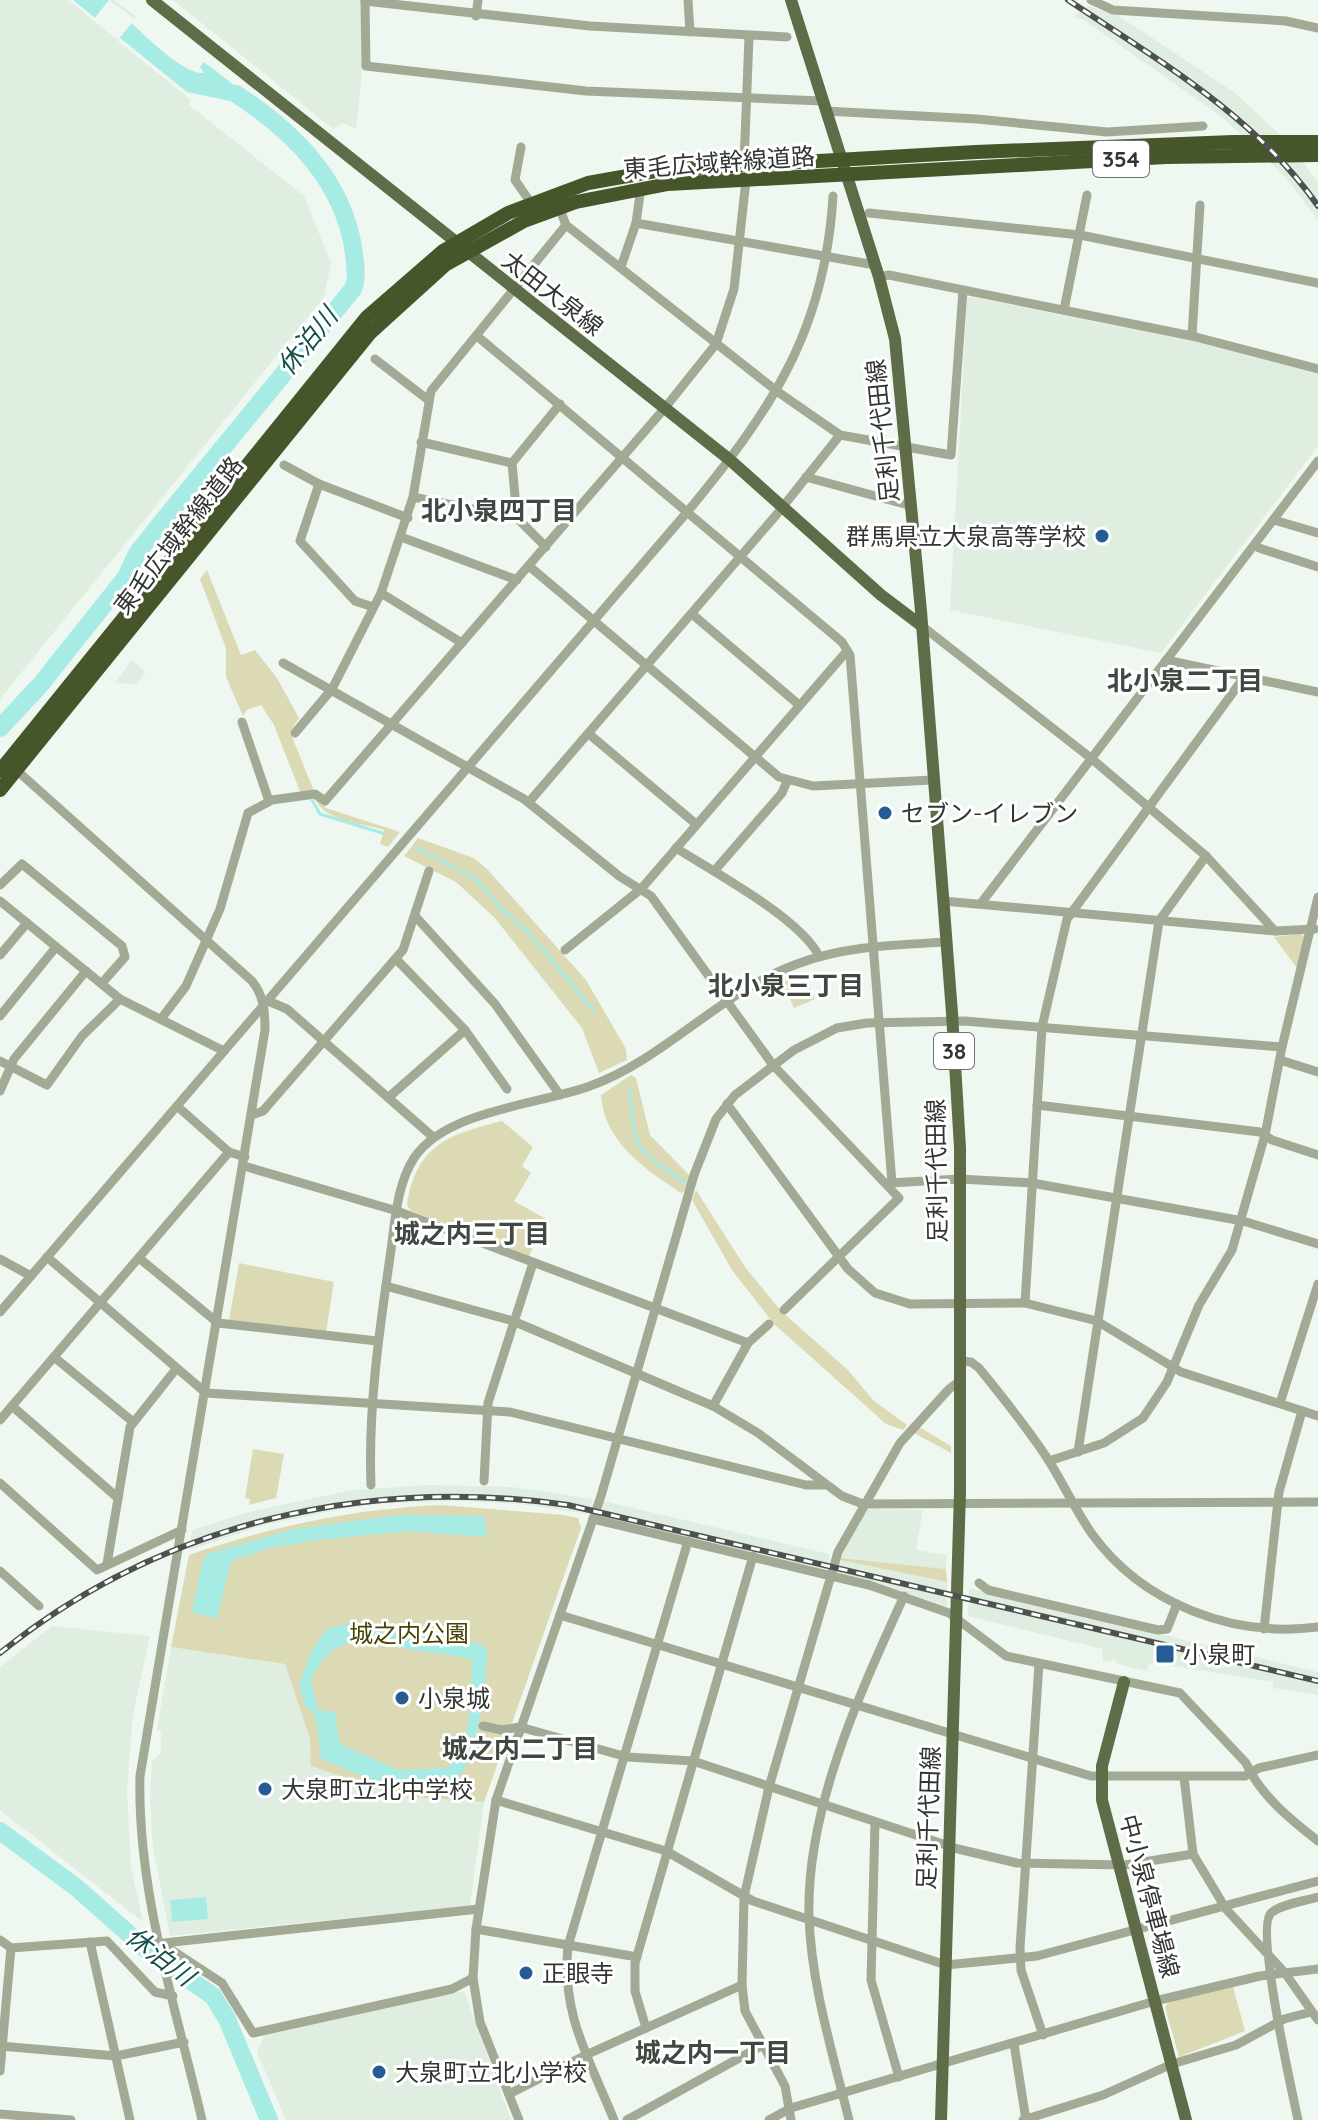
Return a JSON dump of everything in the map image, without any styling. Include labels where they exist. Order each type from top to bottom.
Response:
[{"type":"highway","name":"東毛広域幹線道路","points":[[0,790],[8,767],[370,333],[459,248],[531,203],[588,183],[635,172],[745,172],[1233,142],[1318,142]]},
{"type":"highway","name":"東毛広域幹線道路","points":[[844,167],[1251,154],[1311,155]]},
{"type":"highway","name":"東毛広域幹線道路","points":[[459,248],[559,207],[641,187],[745,172]]},
{"type":"main road","name":"太田大泉線","points":[[152,0],[459,248],[730,460],[881,595],[922,626]]},
{"type":"main road","name":"足利千代田線","points":[[791,0],[877,271],[895,339],[912,506],[952,1020],[960,1179],[961,1380],[957,1618],[941,2120]]},
{"type":"main road","name":"中小泉停車場線","points":[[1124,1682],[1101,1777],[1104,1813],[1186,2120]]},
{"type":"street","points":[[476,16],[478,0]]},
{"type":"street","points":[[688,0],[690,32]]},
{"type":"street","points":[[1091,0],[1113,10],[1286,21],[1318,28]]},
{"type":"street","points":[[787,37],[749,37],[476,16],[365,1],[366,66],[586,91],[748,100],[1107,132],[1203,126]]},
{"type":"street","points":[[161,1019],[186,986],[220,909],[247,815],[269,801],[315,794],[325,801],[623,458],[716,344],[734,289],[742,241],[749,37]]},
{"type":"street","points":[[521,147],[515,180],[531,203]]},
{"type":"street","points":[[621,267],[636,223],[641,187]]},
{"type":"street","points":[[1064,310],[1087,195]]},
{"type":"street","points":[[0,1312],[730,460],[778,392],[808,325],[826,256],[833,196]]},
{"type":"street","points":[[1192,336],[1200,205]]},
{"type":"street","points":[[559,207],[566,225],[778,392],[840,435],[951,455],[963,290]]},
{"type":"street","points":[[869,213],[1080,235],[1318,283]]},
{"type":"street","points":[[636,223],[826,256],[889,275],[1192,336],[1318,369]]},
{"type":"street","points":[[295,733],[332,689],[381,593],[413,497],[427,399],[566,225]]},
{"type":"street","points":[[477,336],[688,511],[847,651],[851,661],[862,783],[889,1183]]},
{"type":"street","points":[[375,359],[427,399]]},
{"type":"street","points":[[517,518],[512,463],[560,404]]},
{"type":"street","points":[[529,802],[783,507],[840,435]]},
{"type":"street","points":[[421,442],[512,463]]},
{"type":"street","points":[[982,902],[1318,461]]},
{"type":"street","points":[[284,465],[319,484],[408,518]]},
{"type":"street","points":[[806,477],[912,506]]},
{"type":"street","points":[[319,484],[300,541],[355,601],[373,607]]},
{"type":"street","points":[[413,497],[517,518],[546,547]]},
{"type":"street","points":[[1274,520],[1318,533]]},
{"type":"street","points":[[401,537],[517,580]]},
{"type":"street","points":[[1259,548],[1318,567]]},
{"type":"street","points":[[529,566],[752,758],[787,781],[813,786],[933,780]]},
{"type":"street","points":[[381,593],[462,643]]},
{"type":"street","points":[[692,614],[798,704]]},
{"type":"street","points":[[922,626],[1092,759],[1206,856],[1275,931]]},
{"type":"street","points":[[565,950],[641,889],[847,651]]},
{"type":"street","points":[[1166,660],[1318,692]]},
{"type":"street","points":[[283,663],[529,802],[619,876],[658,902],[773,1065],[889,1183],[899,1198],[784,1310]]},
{"type":"street","points":[[1025,1303],[1042,1027],[1069,912],[1245,676]]},
{"type":"street","points":[[242,722],[269,801]]},
{"type":"street","points":[[589,734],[696,824]]},
{"type":"street","points":[[8,767],[252,981],[266,1003],[252,1115],[140,1776],[140,1836],[167,1972],[202,2120]]},
{"type":"street","points":[[716,869],[782,793],[787,781]]},
{"type":"street","points":[[676,848],[716,869],[774,912],[810,943],[819,956]]},
{"type":"street","points":[[1078,1452],[1159,921],[1206,856]]},
{"type":"street","points":[[0,885],[22,864],[122,946],[125,957],[102,983]]},
{"type":"street","points":[[252,1115],[263,1111],[396,959],[408,941],[429,871]]},
{"type":"street","points":[[1049,1461],[1121,1434],[1143,1418],[1175,1366],[1199,1305],[1232,1250],[1243,1221],[1265,1135],[1282,1047],[1315,929],[1318,897]]},
{"type":"street","points":[[0,901],[120,999],[224,1051]]},
{"type":"street","points":[[943,901],[982,902],[1275,931],[1315,929]]},
{"type":"street","points":[[416,917],[490,998],[560,1095]]},
{"type":"street","points":[[0,955],[27,923]]},
{"type":"street","points":[[371,1485],[377,1341],[397,1211],[410,1166],[433,1137],[467,1121],[596,1084],[636,1062],[727,999],[777,972],[819,956],[874,946],[946,942]]},
{"type":"street","points":[[0,1016],[56,947]]},
{"type":"street","points":[[396,959],[465,1030],[507,1089]]},
{"type":"street","points":[[0,1091],[5,1064],[86,971]]},
{"type":"street","points":[[5,1064],[47,1085],[82,1036],[120,999]]},
{"type":"street","points":[[266,1003],[282,1006],[433,1137]]},
{"type":"street","points":[[519,2120],[480,2022],[473,1978],[476,1929],[496,1800],[618,1440],[701,1152],[727,1104],[807,1041],[837,1028],[880,1021],[952,1020],[1282,1047]]},
{"type":"street","points":[[389,1097],[465,1030]]},
{"type":"street","points":[[1280,1060],[1318,1072]]},
{"type":"street","points":[[727,1104],[839,1256],[863,1283],[893,1301],[1025,1303],[1097,1321],[1181,1372],[1318,1416]]},
{"type":"street","points":[[1037,1105],[1265,1135],[1318,1155]]},
{"type":"street","points":[[177,1106],[244,1162],[397,1211],[748,1343]]},
{"type":"street","points":[[0,1420],[229,1152]]},
{"type":"street","points":[[889,1183],[960,1179],[1032,1183],[1243,1221],[1318,1244]]},
{"type":"street","points":[[47,1257],[206,1393],[522,1415],[806,1485],[825,1485]]},
{"type":"street","points":[[139,1258],[218,1323],[377,1341]]},
{"type":"street","points":[[0,1259],[31,1276]]},
{"type":"street","points":[[484,1481],[486,1411],[533,1263]]},
{"type":"street","points":[[1280,1403],[1318,1284]]},
{"type":"street","points":[[386,1286],[513,1321],[713,1406],[758,1433],[825,1485],[863,1504],[1318,1502]]},
{"type":"street","points":[[713,1406],[748,1343],[769,1324]]},
{"type":"street","points":[[1305,1324],[1318,1328]]},
{"type":"street","points":[[54,1357],[132,1421]]},
{"type":"street","points":[[961,1361],[971,1362],[979,1368],[1049,1461],[1074,1504],[1111,1556],[1131,1575],[1177,1604],[1214,1619],[1264,1629],[1318,1627]]},
{"type":"street","points":[[107,1564],[132,1421],[176,1369]]},
{"type":"street","points":[[791,2120],[785,2086],[745,2011],[742,1985],[744,1897],[769,1787],[830,1575],[863,1504],[906,1435],[961,1380]]},
{"type":"street","points":[[12,1406],[118,1498]]},
{"type":"street","points":[[1264,1629],[1278,1502],[1302,1411]]},
{"type":"street","points":[[0,1483],[97,1570],[182,1530]]},
{"type":"street","points":[[593,1519],[830,1575],[904,1596],[957,1618],[1003,1655],[1183,1695],[1246,1763],[1251,1774],[1289,1819],[1318,1841]]},
{"type":"street","points":[[614,2120],[573,2025],[566,1996],[568,1946],[627,1757],[688,1541]]},
{"type":"street","points":[[646,2028],[635,1991],[637,1957],[753,1556]]},
{"type":"street","points":[[0,1571],[39,1606]]},
{"type":"street","points":[[979,1583],[988,1590],[1158,1630],[1170,1625],[1177,1604]]},
{"type":"street","points":[[849,2120],[819,1989],[810,1920],[821,1803],[904,1596]]},
{"type":"street","points":[[560,1615],[1101,1777],[1251,1774],[1259,1768],[1318,1755]]},
{"type":"street","points":[[1039,1664],[1020,1959],[1043,2035]]},
{"type":"street","points":[[483,1726],[502,1730],[520,1727],[627,1757],[693,1761],[950,1846],[1024,1864],[1118,1865],[1193,1854]]},
{"type":"street","points":[[1014,2044],[1025,2120],[1079,2103],[1172,2064],[1236,2045],[1279,2022],[1314,2016],[1285,1973],[1226,1909],[1193,1854],[1184,1777]]},
{"type":"street","points":[[496,1800],[666,1851],[744,1897],[946,1965],[1020,1959],[1226,1909],[1318,1881]]},
{"type":"street","points":[[875,1822],[871,1980],[899,2077]]},
{"type":"street","points":[[1298,2120],[1270,1975],[1266,1929],[1269,1914],[1318,1897]]},
{"type":"street","points":[[162,1948],[479,1909]]},
{"type":"street","points":[[476,1929],[637,1957]]},
{"type":"street","points":[[0,1940],[11,1948],[107,1941],[155,1992],[173,1996]]},
{"type":"street","points":[[90,1942],[130,2120]]},
{"type":"street","points":[[0,2071],[3,1995],[11,1948]]},
{"type":"street","points":[[162,1948],[222,1983],[253,2033],[452,1989],[473,1978]]},
{"type":"street","points":[[769,2120],[791,2108],[1155,2001],[1270,1975],[1318,1969]]},
{"type":"street","points":[[509,2094],[588,2054],[742,1985]]},
{"type":"street","points":[[1,2046],[116,2056],[184,2042]]},
{"type":"street","points":[[627,2120],[763,2045]]},
{"type":"street","points":[[0,2114],[71,2120]]},
{"type":"shaded area","points":[[0,0],[69,0],[93,20],[109,0],[114,0],[136,17],[118,41],[190,99],[189,105],[304,196],[331,263],[324,297],[0,699]]},
{"type":"shaded area","points":[[173,0],[361,0],[362,73],[356,129],[343,123],[333,129]]},
{"type":"shaded area","points":[[1088,6],[1116,14],[1235,93],[1290,144],[1318,183],[1318,220],[1286,178],[1222,117],[1084,20],[1073,17]]},
{"type":"shaded area","name":"群馬県立大泉高等学校","points":[[971,297],[1198,342],[1318,374],[1318,446],[1161,653],[950,610],[967,299]]},
{"type":"shaded area","points":[[131,660],[146,672],[136,684],[115,683]]},
{"type":"shaded area","points":[[430,1485],[512,1487],[593,1499],[588,1514],[522,1504],[461,1501],[366,1504],[264,1525],[189,1550],[192,1530],[252,1511],[353,1490]]},
{"type":"shaded area","points":[[603,1501],[829,1554],[828,1567],[826,1571],[597,1517]]},
{"type":"shaded area","points":[[866,1509],[923,1510],[916,1550],[947,1555],[946,1569],[841,1558]]},
{"type":"shaded area","points":[[840,1560],[947,1582],[947,1607],[878,1583],[837,1573]]},
{"type":"shaded area","points":[[969,1588],[1318,1672],[1318,1695],[1273,1688],[1273,1682],[1166,1665],[1167,1661],[1159,1659],[1149,1665],[1147,1671],[1117,1664],[1115,1660],[1103,1662],[1102,1649],[968,1616]]},
{"type":"shaded area","points":[[52,1626],[150,1636],[133,1714],[127,1790],[131,1867],[143,1922],[0,1810],[0,1667]]},
{"type":"shaded area","name":"大泉町立北中学校","points":[[171,1647],[285,1664],[310,1740],[399,1796],[484,1802],[470,1906],[170,1936],[153,1848],[150,1801],[152,1761],[161,1753],[161,1732],[157,1729]]},
{"type":"shaded area","name":"大泉町立北小学校","points":[[464,1991],[511,2120],[286,2120],[257,2052],[265,2034]]},
{"type":"green space","points":[[207,570],[241,655],[255,650],[277,678],[299,718],[290,732],[314,791],[301,794],[274,725],[261,705],[247,710],[243,716],[226,677],[226,648],[200,579]]},
{"type":"green space","points":[[315,798],[326,808],[400,832],[388,847],[380,844],[384,830],[335,817]]},
{"type":"green space","points":[[418,838],[474,858],[487,869],[586,980],[626,1049],[627,1060],[599,1073],[582,1028],[494,917],[456,882],[404,856]]},
{"type":"green space","points":[[1300,934],[1306,937],[1297,968],[1274,937]]},
{"type":"green space","points":[[803,972],[815,999],[794,1008],[782,981]]},
{"type":"green space","points":[[631,1075],[636,1078],[650,1135],[690,1176],[687,1190],[681,1193],[629,1153],[610,1127],[601,1095]]},
{"type":"green space","points":[[502,1121],[533,1147],[522,1166],[531,1173],[514,1201],[546,1219],[529,1256],[411,1211],[407,1205],[418,1168],[438,1145],[466,1131]]},
{"type":"green space","points":[[696,1190],[745,1267],[782,1312],[847,1369],[874,1401],[907,1425],[903,1430],[886,1424],[774,1324],[732,1270],[692,1200]]},
{"type":"green space","points":[[239,1263],[334,1282],[326,1332],[229,1321]]},
{"type":"green space","points":[[919,1427],[951,1446],[951,1453],[914,1433]]},
{"type":"green space","points":[[253,1449],[284,1454],[276,1498],[249,1505],[250,1499],[245,1498]]},
{"type":"green space","name":"城之内公園","points":[[441,1505],[564,1515],[578,1518],[581,1528],[484,1802],[399,1796],[311,1766],[310,1739],[285,1664],[171,1647],[189,1555],[313,1521],[376,1510]]},
{"type":"green space","points":[[840,1560],[946,1569],[947,1582]]},
{"type":"green space","points":[[1233,1987],[1245,2031],[1179,2057],[1165,2007],[1169,2002]]},
{"type":"water","points":[[73,0],[108,0],[181,65],[204,73],[200,67],[204,62],[252,99],[254,106],[187,92]]},
{"type":"water","points":[[400,1515],[484,1516],[487,1537],[409,1531],[269,1548],[231,1561],[217,1619],[192,1612],[202,1563],[207,1554],[294,1529]]},
{"type":"water","points":[[346,1624],[481,1644],[488,1653],[479,1723],[469,1759],[462,1773],[452,1782],[425,1787],[397,1786],[321,1759],[317,1725],[313,1712],[305,1706],[299,1685],[312,1650],[326,1630]],"holes":[[[356,1641],[472,1659],[466,1732],[456,1758],[447,1768],[398,1770],[340,1744],[335,1712],[318,1710],[311,1680],[328,1654]]]},
{"type":"water","points":[[206,1897],[208,1919],[172,1922],[170,1900]]},
{"type":"pier","points":[[109,0],[135,19],[118,40],[93,20]]},
{"type":"waterway","name":"休泊川","points":[[0,728],[41,684],[126,577],[138,552],[353,289],[354,253],[348,227],[328,181],[296,142],[236,94]]},
{"type":"waterway","points":[[312,800],[320,814],[382,833]]},
{"type":"waterway","points":[[415,847],[476,879],[502,910],[528,932],[594,1011]]},
{"type":"waterway","points":[[630,1089],[633,1127],[641,1148],[687,1184]]},
{"type":"waterway","name":"休泊川","points":[[0,1831],[77,1888],[149,1952],[213,1996],[227,2019],[269,2120]]},
{"type":"railway","points":[[1068,0],[1170,68],[1235,117],[1293,174],[1318,206]]},
{"type":"railway","points":[[0,1653],[62,1608],[128,1571],[197,1541],[268,1519],[342,1505],[416,1498],[492,1498],[568,1505],[1318,1681]]},
{"type":"place","name":"群馬県立大泉高等学校","points":[[1102,536]]},
{"type":"place","name":"セブン-イレブン","points":[[885,813]]},
{"type":"place","name":"小泉町","points":[[1165,1654]]},
{"type":"place","name":"小泉城","points":[[402,1698]]},
{"type":"place","name":"大泉町立北中学校","points":[[265,1789]]},
{"type":"place","name":"正眼寺","points":[[526,1973]]},
{"type":"place","name":"大泉町立北小学校","points":[[379,2072]]},
{"type":"district","name":"北小泉四丁目","points":[[499,510]]},
{"type":"district","name":"北小泉二丁目","points":[[1185,680]]},
{"type":"district","name":"北小泉三丁目","points":[[786,985]]},
{"type":"district","name":"城之内三丁目","points":[[472,1233]]},
{"type":"district","name":"城之内二丁目","points":[[520,1748]]},
{"type":"district","name":"城之内一丁目","points":[[713,2052]]}]
